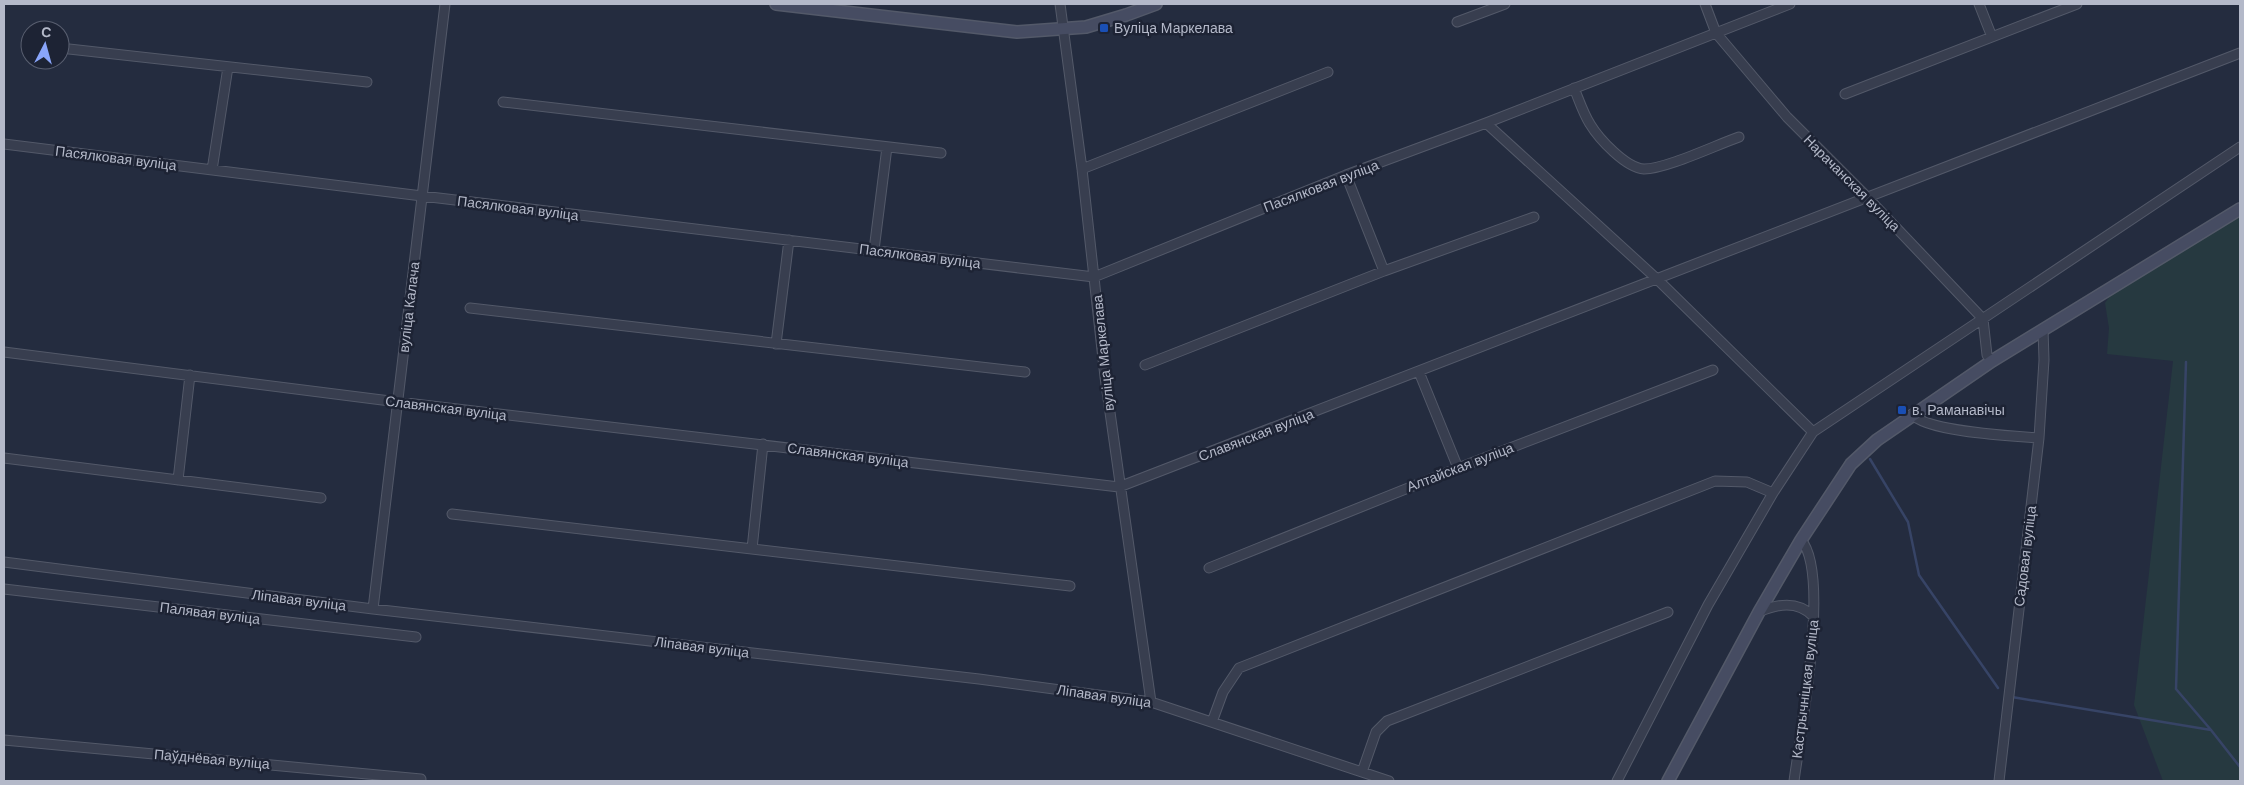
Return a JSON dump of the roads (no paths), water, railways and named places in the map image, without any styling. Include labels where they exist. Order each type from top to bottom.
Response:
[{"type":"street","name":"вуліца Калача","points":[[373,609],[445,4]]},
{"type":"street","points":[[776,4],[1017,32],[1064,30],[1102,23],[1156,4]]},
{"type":"street","name":"вуліца Маркелава","points":[[1060,4],[1082,169],[1119,488],[1151,702]]},
{"type":"street","points":[[1457,22],[1505,4]]},
{"type":"street","name":"Нарачанская вуліца","points":[[1705,4],[1716,32],[1787,117],[1867,197],[1983,319]]},
{"type":"street","name":"Пасялковая вуліца","points":[[4,144],[1094,277],[1346,175],[1486,123],[1790,4]]},
{"type":"street","points":[[1979,4],[1992,37]]},
{"type":"street","points":[[1845,94],[2077,4]]},
{"type":"street","points":[[70,49],[367,82]]},
{"type":"street","name":"Славянская вуліца","points":[[4,352],[398,402],[763,444],[1119,488],[2240,53]]},
{"type":"street","points":[[212,170],[228,67]]},
{"type":"street","points":[[1082,169],[1328,72]]},
{"type":"street","points":[[1574,88],[1596,133],[1625,162],[1635,168],[1659,167],[1739,137]]},
{"type":"street","points":[[503,102],[941,153]]},
{"type":"street","points":[[1486,123],[1657,279],[1813,432]]},
{"type":"street","points":[[874,250],[887,146]]},
{"type":"street","points":[[1617,781],[1708,605],[1773,493],[1813,432],[2240,147]]},
{"type":"street","points":[[1346,175],[1384,271]]},
{"type":"street","points":[[1668,781],[1698,721],[1759,612],[1801,540],[1851,464],[1877,440],[1912,414],[2043,329],[2240,209]]},
{"type":"street","points":[[1145,365],[1384,271],[1534,217]]},
{"type":"street","points":[[776,344],[789,240]]},
{"type":"street","points":[[470,308],[1025,372]]},
{"type":"street","points":[[1983,319],[1987,355],[1992,362]]},
{"type":"street","name":"Садовая вуліца","points":[[1998,781],[2039,438],[2044,360],[2043,329]]},
{"type":"street","name":"Алтайская вуліца","points":[[1209,568],[1458,468],[1713,370]]},
{"type":"street","points":[[1419,372],[1458,468]]},
{"type":"street","points":[[178,480],[190,375]]},
{"type":"street","points":[[1912,414],[1915,419],[1940,428],[2039,438]]},
{"type":"street","points":[[752,549],[763,444]]},
{"type":"street","points":[[4,458],[321,498]]},
{"type":"street","points":[[1212,722],[1223,692],[1239,668],[1715,481],[1748,482],[1773,493]]},
{"type":"street","points":[[452,514],[1070,586]]},
{"type":"street","name":"Кастрычніцкая вуліца","points":[[1794,781],[1813,640],[1814,578],[1807,546],[1801,540]]},
{"type":"street","name":"Ліпавая вуліца","points":[[4,562],[373,609],[959,676],[1151,702],[1388,781]]},
{"type":"street","name":"Палявая вуліца","points":[[4,589],[416,637]]},
{"type":"street","points":[[1759,612],[1772,606],[1798,606],[1813,616]]},
{"type":"street","points":[[1362,772],[1376,732],[1387,721],[1668,612]]},
{"type":"street","name":"Паўднёвая вуліца","points":[[4,740],[421,779]]},
{"type":"waterway","points":[[2186,362],[2176,689],[2240,767]]},
{"type":"waterway","points":[[1870,459],[1908,522],[1919,575],[1998,688]]},
{"type":"waterway","points":[[2012,697],[2211,730]]},
{"type":"place","name":"Вуліца Маркелава","points":[[1104,28]]},
{"type":"place","name":"в. Раманавічы","points":[[1902,410]]}]
